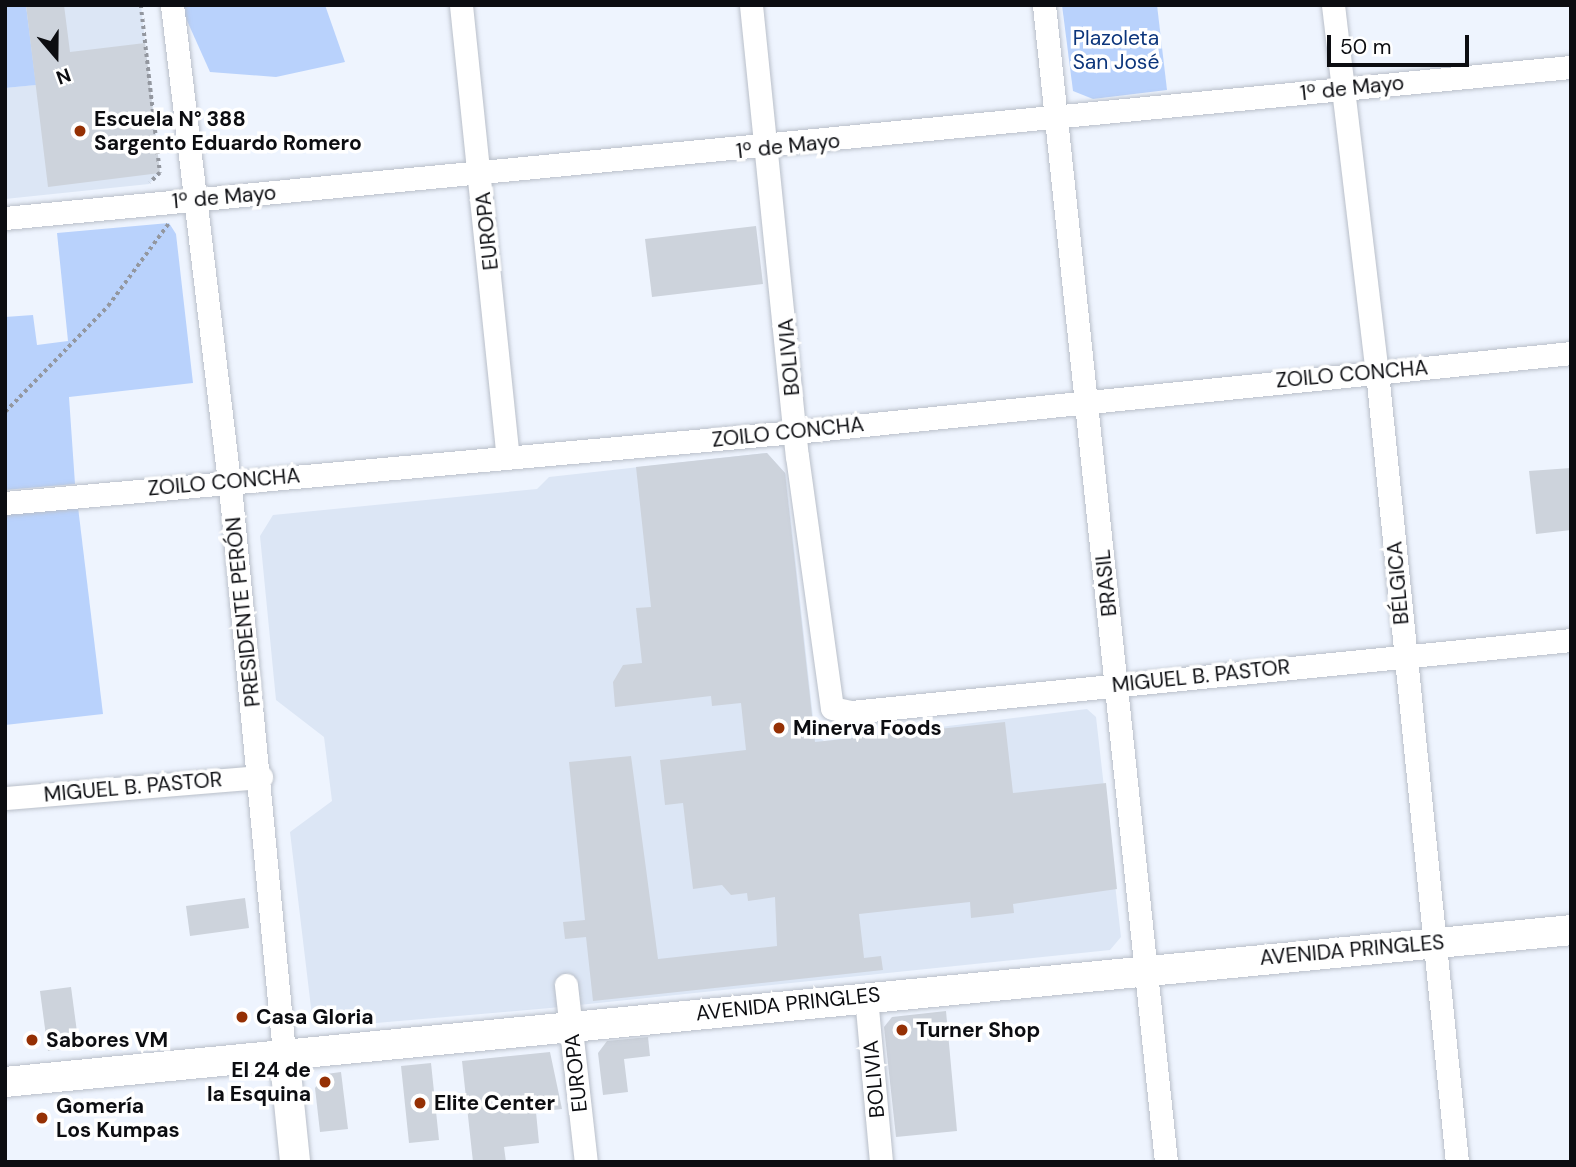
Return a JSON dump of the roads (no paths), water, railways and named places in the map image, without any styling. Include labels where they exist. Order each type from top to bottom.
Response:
[{"type":"main road","name":"AVENIDA PRINGLES","points":[[5,1082],[1571,930]]},
{"type":"main road","points":[[284,1053],[295,1162]]},
{"type":"street","name":"PRESIDENTE PERÓN","points":[[172,5],[188,201],[230,481],[261,777],[284,1053]]},
{"type":"street","name":"EUROPA","points":[[461,5],[481,172],[508,457]]},
{"type":"street","name":"BOLIVIA","points":[[751,5],[768,148],[795,432],[832,708]]},
{"type":"street","name":"BRASIL","points":[[1044,5],[1166,1162]]},
{"type":"street","name":"BÉLGICA","points":[[1333,5],[1377,372],[1457,1162]]},
{"type":"street","name":"1º de Mayo","points":[[5,218],[481,172],[768,148],[1571,66]]},
{"type":"street","name":"ZOILO CONCHA","points":[[5,503],[795,432],[1087,399],[1571,353]]},
{"type":"street","name":"MIGUEL B. PASTOR","points":[[832,708],[851,712],[1404,654],[1571,640]]},
{"type":"street","name":"MIGUEL B. PASTOR","points":[[5,798],[261,777]]},
{"type":"street","name":"EUROPA","points":[[566,985],[586,1162]]},
{"type":"street","name":"BOLIVIA","points":[[866,997],[881,1162]]},
{"type":"place","name":"Escuela N° 388 Sargento Eduardo Romero","points":[[80,131]]},
{"type":"place","name":"Minerva Foods","points":[[779,728]]},
{"type":"place","name":"Casa Gloria","points":[[242,1017]]},
{"type":"place","name":"Turner Shop","points":[[902,1030]]},
{"type":"place","name":"Sabores VM","points":[[32,1040]]},
{"type":"place","name":"El 24 de la Esquina","points":[[325,1082]]},
{"type":"place","name":"Elite Center","points":[[420,1103]]},
{"type":"place","name":"Gomería Los Kumpas","points":[[42,1118]]},
{"type":"park label","name":"Plazoleta San José","points":[[1116,50]]}]
